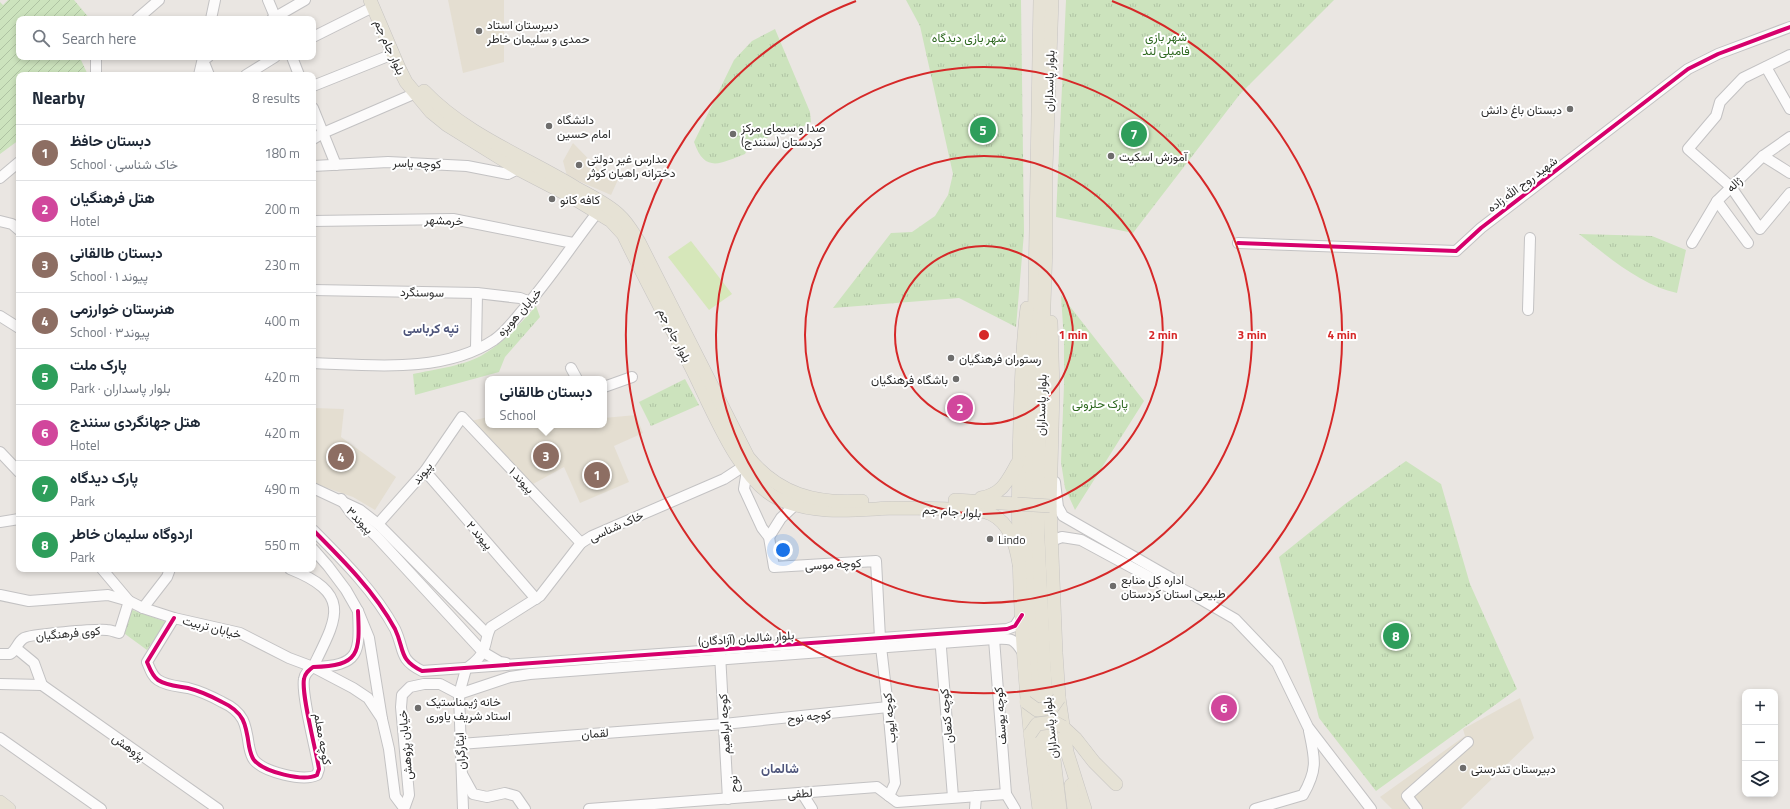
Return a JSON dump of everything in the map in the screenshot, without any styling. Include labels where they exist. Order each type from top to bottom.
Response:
[{"type":"main road","points":[[1036,0],[1039,22]]},
{"type":"main road","name":"بلوار پاسداران","points":[[1040,0],[1038,537],[1045,684],[1060,809]]},
{"type":"main road","name":"بلوار پاسداران","points":[[1049,809],[1035,685],[1028,537],[1028,447],[1046,168],[1052,0]]},
{"type":"main road","name":"بلوار جام جم","points":[[374,2],[393,54],[406,82],[431,112],[447,125],[518,169],[570,196],[611,221],[623,234],[710,407],[745,468],[755,481],[766,491],[795,505],[828,512],[849,506],[890,500],[967,501],[1050,506]]},
{"type":"main road","name":"بلوار جام جم","points":[[374,2],[404,61],[422,89],[437,105],[473,130],[605,206],[619,215],[629,226],[643,250],[748,457],[757,468],[780,487],[794,493],[849,506],[975,510],[990,514],[1003,524],[1012,536],[1017,551],[1019,564]]},
{"type":"main road","points":[[1040,247],[1052,339],[1053,390],[1050,458],[1050,506],[1060,698],[1074,809]]},
{"type":"main road","points":[[1039,809],[1026,702],[1017,504],[1023,338],[1040,247]]},
{"type":"main road","points":[[967,501],[997,493],[1006,483],[1018,460]]},
{"type":"main road","points":[[1026,702],[1037,710],[1052,708],[1060,698]]},
{"type":"main road","points":[[1030,734],[1037,724],[1054,722],[1063,727],[1076,739],[1094,762],[1116,784]]},
{"type":"main road","points":[[1067,752],[1085,809]]},
{"type":"main road","points":[[0,802],[9,809]]},
{"type":"street","points":[[140,16],[159,0]]},
{"type":"street","points":[[213,16],[216,0]]},
{"type":"street","points":[[268,0],[274,16]]},
{"type":"street","points":[[278,16],[305,0]]},
{"type":"street","points":[[316,35],[374,2]]},
{"type":"street","name":"شهید روح الله زاده","points":[[1238,243],[1456,251],[1480,228],[1688,70],[1718,54],[1790,26]]},
{"type":"street","points":[[316,85],[393,54]]},
{"type":"street","points":[[1790,56],[1743,78],[1720,102],[1716,116],[1688,148],[1731,187],[1760,229],[1790,193]]},
{"type":"street","points":[[96,60],[96,72]]},
{"type":"street","points":[[200,72],[204,60]]},
{"type":"street","points":[[205,60],[208,72]]},
{"type":"street","points":[[251,72],[270,60]]},
{"type":"street","points":[[293,60],[299,72]]},
{"type":"street","points":[[1766,67],[1789,104]]},
{"type":"street","points":[[316,137],[323,132],[416,93]]},
{"type":"street","points":[[316,115],[336,165]]},
{"type":"street","name":"ژاله","points":[[1692,243],[1717,201],[1763,156],[1790,137]]},
{"type":"street","points":[[1763,156],[1790,173]]},
{"type":"street","name":"کوچه یاسر","points":[[316,166],[388,162],[467,166],[508,174],[518,169]]},
{"type":"street","points":[[0,178],[16,169]]},
{"type":"street","points":[[1717,201],[1748,243]]},
{"type":"street","name":"خیابان هویزه","points":[[316,363],[386,366],[442,362],[493,340],[506,330],[530,302],[597,213]]},
{"type":"street","name":"خرمشهر","points":[[316,222],[453,219],[573,243]]},
{"type":"street","points":[[0,221],[12,224],[16,227]]},
{"type":"street","points":[[1528,310],[1530,238]]},
{"type":"street","name":"سوسنگرد","points":[[316,290],[477,293],[520,298],[530,302]]},
{"type":"street","points":[[476,348],[477,293]]},
{"type":"street","points":[[2,320],[16,327]]},
{"type":"street","points":[[571,368],[575,376]]},
{"type":"street","points":[[607,385],[632,376]]},
{"type":"street","name":"پیوند","points":[[378,524],[425,471],[462,417]]},
{"type":"street","name":"پیوند ۱","points":[[462,417],[581,543]]},
{"type":"street","points":[[0,452],[16,469]]},
{"type":"street","points":[[1050,458],[1055,475],[1058,507],[1063,516],[1166,586],[1182,590],[1235,618],[1277,663],[1308,727],[1371,809]]},
{"type":"street","points":[[745,468],[744,489],[762,528],[769,537],[781,518],[795,505]]},
{"type":"street","name":"خاک شناسی","points":[[487,634],[491,627],[540,596],[581,543],[592,536],[724,479],[745,468]]},
{"type":"street","name":"پیوند ۲","points":[[425,471],[536,599]]},
{"type":"street","points":[[316,489],[341,499]]},
{"type":"street","name":"پیوند۳","points":[[341,499],[360,510],[378,524],[487,634]]},
{"type":"street","name":"پیوند۳","points":[[341,499],[351,512],[376,536],[483,652],[500,662],[514,664]]},
{"type":"street","points":[[0,522],[16,519]]},
{"type":"street","name":"بلوار شالمان (آزادگان)","points":[[316,533],[343,560],[380,606],[396,630],[402,652],[410,665],[422,671],[466,669],[514,664],[625,662]]},
{"type":"street","name":"کوچه موسی","points":[[769,537],[774,567],[876,561]]},
{"type":"street","points":[[1051,541],[1062,537],[1081,540],[1116,553]]},
{"type":"street","points":[[316,552],[328,566],[358,611],[369,638],[382,719],[389,749],[395,796],[403,809]]},
{"type":"street","name":"کوچه ایوب","points":[[876,561],[881,643],[895,783],[889,796]]},
{"type":"street","points":[[105,572],[129,600]]},
{"type":"street","points":[[143,608],[167,577],[169,572]]},
{"type":"street","points":[[297,572],[310,578],[326,591],[333,600],[335,613],[333,625],[314,667]]},
{"type":"street","name":"خیابان تربیت","points":[[0,596],[29,601],[108,595],[129,600],[143,608],[174,618],[240,633],[289,658],[314,667]]},
{"type":"street","name":"کوی فرهنگیان","points":[[0,654],[10,654],[17,649],[21,640],[25,637],[105,630],[119,633],[129,600]]},
{"type":"street","points":[[314,667],[334,666],[347,662],[355,652],[360,639],[358,611]]},
{"type":"street","name":"بلوار شالمان (آزادگان)","points":[[940,639],[1007,629],[1015,626],[1022,615]]},
{"type":"street","name":"کوچه معلم","points":[[174,618],[147,662],[152,675],[168,685],[205,694],[233,708],[242,717],[246,726],[251,754],[254,761],[267,769],[299,778],[315,776],[317,775],[319,769],[305,695],[304,680],[305,675],[314,667]]},
{"type":"street","points":[[466,669],[477,661],[483,652],[487,634]]},
{"type":"street","name":"بلوار شالمان (آزادگان)","points":[[459,694],[510,677],[625,662],[723,654],[940,639],[1009,638],[1016,642],[1023,653]]},
{"type":"street","name":"کوچه کنعان","points":[[940,639],[953,797]]},
{"type":"street","name":"کوچه یوسف","points":[[994,639],[1006,794]]},
{"type":"street","points":[[0,684],[42,685],[34,663],[17,649]]},
{"type":"street","name":"کوچه ابراهیم","points":[[723,654],[731,799]]},
{"type":"street","points":[[314,667],[353,688],[368,698],[382,719]]},
{"type":"street","name":"ایثارگران","points":[[463,809],[459,694],[466,669]]},
{"type":"street","name":"خیابان پژوهش","points":[[403,809],[409,795],[401,707],[402,695],[410,687],[424,684],[440,684],[459,694]]},
{"type":"street","name":"پژوهش","points":[[42,685],[218,809]]},
{"type":"street","name":"کوچه نوح","points":[[727,724],[888,707]]},
{"type":"street","name":"لقمان","points":[[460,744],[727,724]]},
{"type":"street","points":[[1255,809],[1303,795],[1312,779],[1315,762],[1308,727]]},
{"type":"street","points":[[0,738],[101,809]]},
{"type":"street","points":[[1417,809],[1407,796],[1468,742]]},
{"type":"street","points":[[461,772],[473,794],[488,797],[505,793],[516,796],[525,809]]},
{"type":"street","name":"لطفی","points":[[589,809],[877,788],[897,802],[1006,794]]},
{"type":"street","points":[[802,793],[812,809]]},
{"type":"street","points":[[1006,794],[1015,809]]},
{"type":"street","points":[[974,809],[976,796]]},
{"type":"shaded area","name":"دبیرستان استاد حمدی و سلیمان خاطر","points":[[448,0],[504,0],[504,62],[463,73]]},
{"type":"shaded area","name":"مدارس غیر دولتی دخترانه راهیان کوثر","points":[[573,143],[607,178],[614,176],[620,169],[621,173],[611,195],[567,176],[563,161]]},
{"type":"shaded area","points":[[316,408],[344,409],[341,437],[396,477],[375,510],[353,497],[316,484]]},
{"type":"shaded area","points":[[636,415],[643,433],[614,446],[629,482],[580,503],[564,467],[533,484],[483,436],[471,421],[485,418],[485,428],[607,428],[607,418]]},
{"type":"shaded area","name":"دبیرستان تندرستی","points":[[1520,698],[1534,738],[1461,809],[1392,809],[1380,797],[1465,736],[1463,729]]},
{"type":"green space","points":[[8,0],[74,0],[87,16],[16,16],[16,60],[81,60],[87,72],[16,72],[16,142],[0,154],[0,2],[3,5]]},
{"type":"green space","name":"شهر بازی دیدگاه","points":[[906,0],[1021,0],[1024,233],[1016,327],[959,298],[833,308],[891,233],[912,232],[935,216],[948,195],[953,174],[920,26]]},
{"type":"green space","name":"شهر بازی فامیلی لند","points":[[1066,0],[1334,0],[1240,94],[1133,233],[1056,217]]},
{"type":"green space","points":[[775,29],[810,112],[811,122],[793,132],[782,130],[748,148],[745,154],[721,163],[709,162],[703,159],[694,142],[734,60],[752,41]]},
{"type":"green space","points":[[1579,234],[1652,236],[1686,250],[1677,293],[1651,284],[1638,277]]},
{"type":"green space","points":[[691,241],[732,294],[709,310],[668,257]]},
{"type":"green space","name":"پارک حلزونی","points":[[1061,295],[1144,401],[1075,510],[1065,488],[1061,462],[1064,341]]},
{"type":"green space","points":[[536,306],[540,317],[505,357],[499,372],[415,395],[413,374],[450,367],[477,358],[492,349],[505,338]]},
{"type":"green space","points":[[685,379],[699,405],[651,426],[639,402]]},
{"type":"green space","points":[[1406,461],[1441,484],[1470,584],[1517,689],[1376,791],[1319,718],[1279,557],[1345,504]]},
{"type":"green space","points":[[127,608],[166,622],[147,650],[121,631]]},
{"type":"cycle path","points":[[1238,243],[1456,251],[1481,228],[1688,69],[1718,54],[1790,27]]},
{"type":"cycle path","points":[[316,533],[347,565],[378,602],[395,629],[406,658],[414,667],[422,671],[1007,629],[1015,626],[1022,615]]},
{"type":"cycle path","points":[[174,618],[147,662],[154,676],[165,684],[188,688],[210,696],[235,710],[245,725],[252,757],[259,764],[284,775],[311,777],[317,775],[319,769],[309,722],[304,679],[307,672],[313,667],[340,664],[348,660],[354,654],[357,647],[358,637],[358,611]]},
{"type":"place","name":"دبیرستان استاد حمدی و سلیمان خاطر","points":[[479,31]]},
{"type":"place","name":"دبستان باغ دانش","points":[[1570,109]]},
{"type":"place","name":"دانشگاه امام حسین","points":[[549,126]]},
{"type":"place","name":"پارک ملت","points":[[983,130]]},
{"type":"place","name":"صدا و سیمای مرکز کردستان (سنندج)","points":[[733,134]]},
{"type":"place","name":"پارک دیدگاه","points":[[1134,134]]},
{"type":"place","name":"آموزش اسکیت","points":[[1111,156]]},
{"type":"place","name":"مدارس غیر دولتی دخترانه راهیان کوثر","points":[[579,165]]},
{"type":"place","name":"کافه کانو","points":[[552,199]]},
{"type":"place","name":"رستوران فرهنگیان","points":[[951,358]]},
{"type":"place","name":"باشگاه فرهنگیان","points":[[956,379]]},
{"type":"place","name":"هتل فرهنگیان","points":[[960,408]]},
{"type":"place","name":"دبستان طالقانی","points":[[546,456]]},
{"type":"place","name":"هنرستان خوارزمی","points":[[341,457]]},
{"type":"place","name":"دبستان حافظ","points":[[597,475]]},
{"type":"place","name":"Lindo","points":[[990,539]]},
{"type":"place","name":"اداره کل منابع طبیعی استان کردستان","points":[[1113,586]]},
{"type":"place","name":"اردوگاه سلیمان خاطر","points":[[1396,636]]},
{"type":"place","name":"خانه ژیمناستیک استاد شریف یاوری","points":[[418,708]]},
{"type":"place","name":"هتل جهانگردی سنندج","points":[[1224,708]]},
{"type":"place","name":"دبیرستان تندرستی","points":[[1463,768]]},
{"type":"district","name":"تپه کرباسی","points":[[431,328]]},
{"type":"district","name":"شالمان","points":[[780,768]]}]
